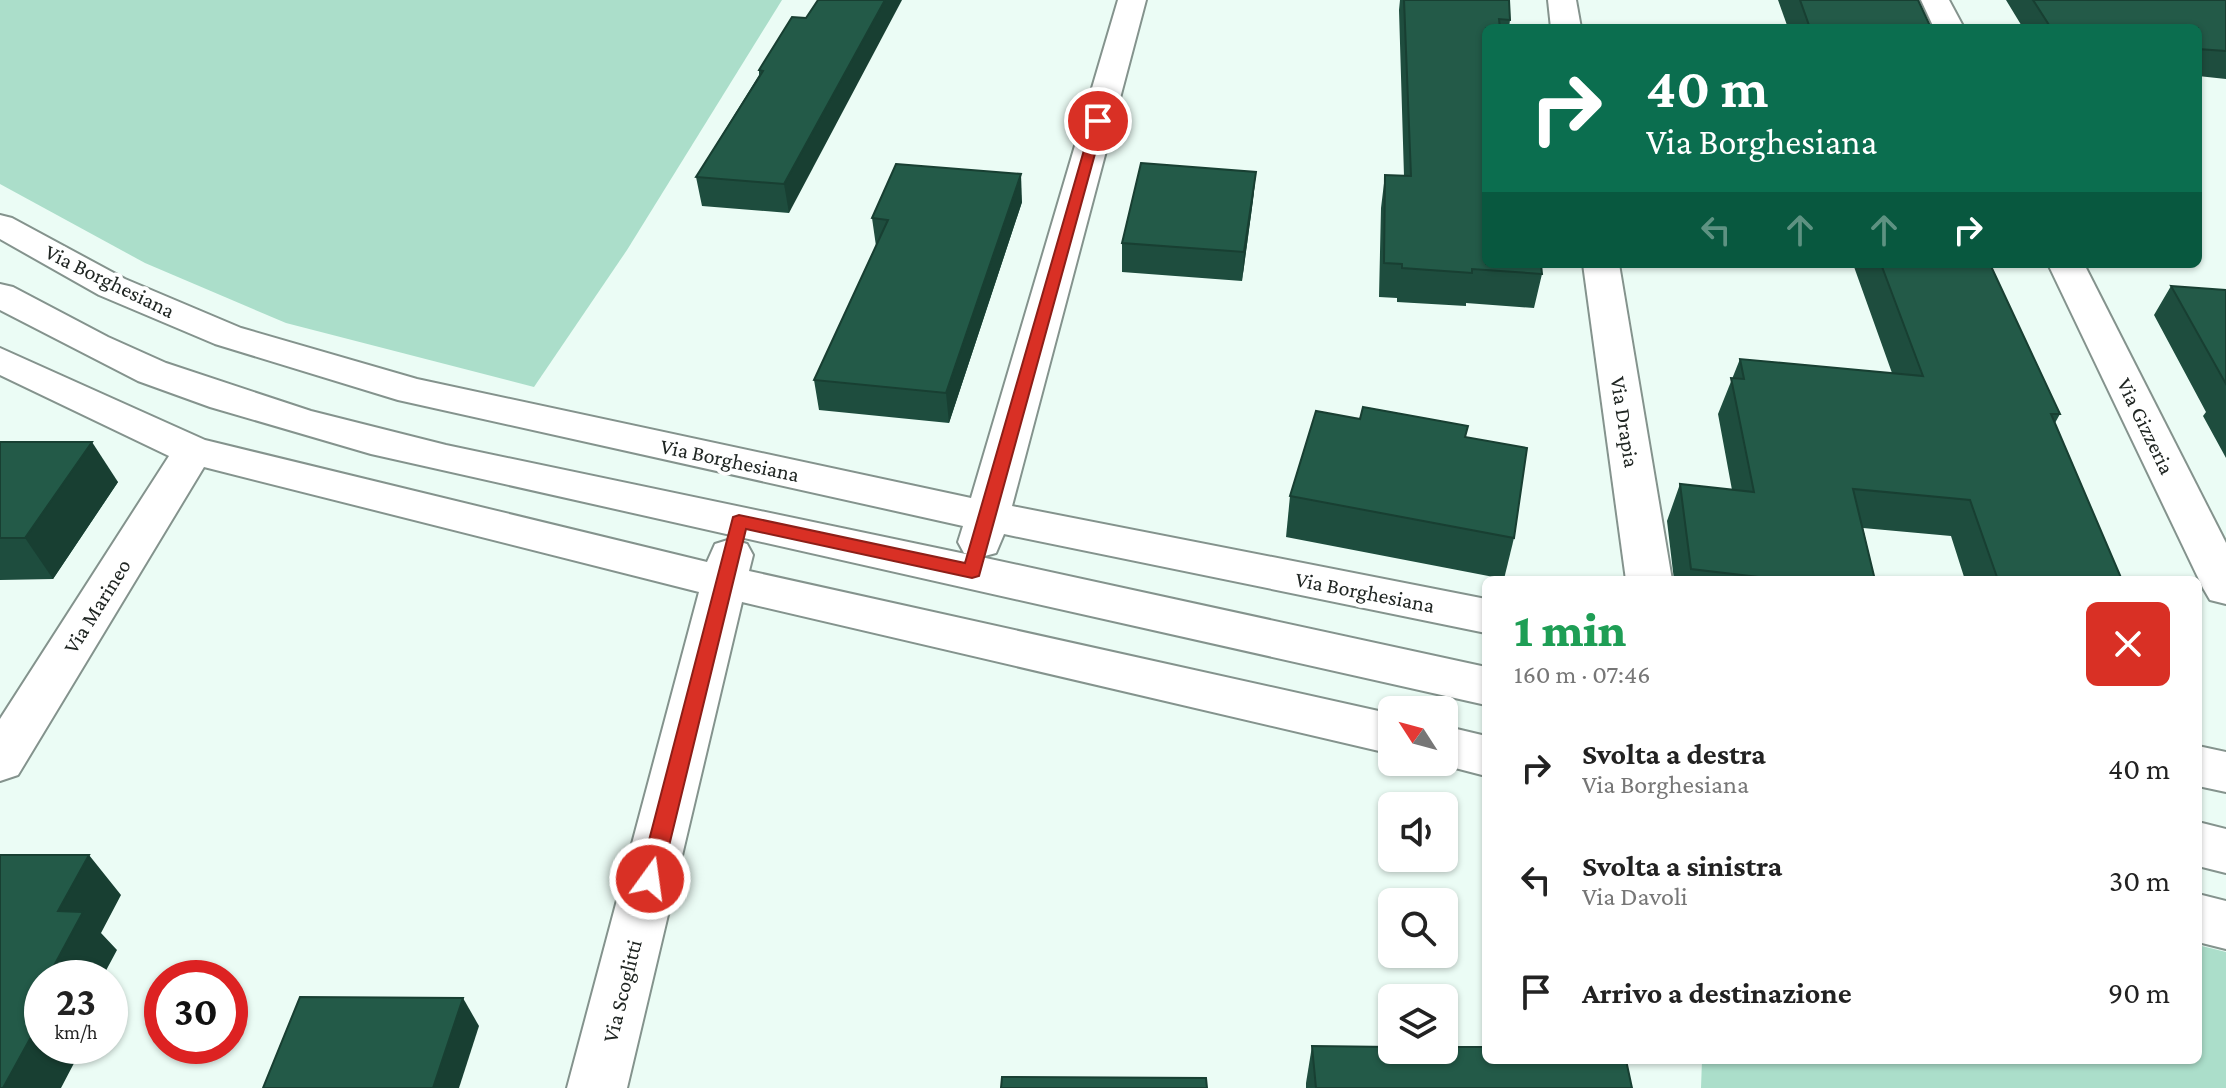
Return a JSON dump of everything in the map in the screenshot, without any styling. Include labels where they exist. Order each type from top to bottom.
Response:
[{"type":"street","points":[[972,572],[1132,0]]},
{"type":"street","points":[[1562,0],[1565,24]]},
{"type":"street","points":[[1935,0],[1947,24]]},
{"type":"street","name":"Via Borghesiana","points":[[0,225],[112,287],[228,336],[412,391],[987,516],[1482,615]]},
{"type":"street","name":"Via Drapia","points":[[1602,268],[1648,576]]},
{"type":"street","name":"Via Gizzeria","points":[[2068,268],[2226,588]]},
{"type":"street","points":[[0,295],[151,371],[225,398],[453,462],[739,521],[1482,685]]},
{"type":"street","points":[[0,360],[193,451],[724,582],[1378,731]]},
{"type":"street","points":[[366,439],[412,391]]},
{"type":"street","name":"Via Marineo","points":[[0,761],[193,451]]},
{"type":"street","name":"Via Scoglitti","points":[[597,1088],[739,521]]},
{"type":"street","points":[[1458,749],[1482,755]]},
{"type":"street","points":[[2202,767],[2226,772]]},
{"type":"street","points":[[2202,845],[2226,851]]},
{"type":"street","points":[[2202,919],[2226,925]]},
{"type":"green space","points":[[0,0],[782,0],[627,250],[534,387],[286,323],[145,263],[0,184]]},
{"type":"green space","points":[[2202,946],[2226,952],[2226,1088],[1701,1088],[1702,1064],[2202,1064]]},
{"type":"building","points":[[818,0],[885,0],[784,184],[696,177],[763,71],[759,70],[792,17],[806,18]]},
{"type":"building","points":[[1404,0],[1509,0],[1510,20],[1499,19],[1500,24],[1482,24],[1482,268],[1541,268],[1542,274],[1472,269],[1472,273],[1402,268],[1402,264],[1384,263],[1385,175],[1411,176]]},
{"type":"building","points":[[1800,0],[1918,0],[1929,24],[1809,24]]},
{"type":"building","points":[[2033,0],[2226,0],[2226,51],[2202,49],[2202,24],[2048,24]]},
{"type":"building","points":[[1141,163],[1256,172],[1244,252],[1122,243]]},
{"type":"building","points":[[896,164],[1021,174],[946,393],[814,380],[888,220],[872,218]]},
{"type":"building","points":[[1882,268],[1992,268],[2060,414],[2051,414],[2120,576],[1997,576],[1970,500],[1853,489],[1874,576],[1751,576],[1691,569],[1680,484],[1754,492],[1731,378],[1744,379],[1740,359],[1923,376]]},
{"type":"building","points":[[2171,286],[2226,290],[2226,384]]},
{"type":"building","points":[[1363,407],[1468,426],[1465,437],[1527,448],[1514,538],[1290,496],[1316,411],[1360,419]]},
{"type":"building","points":[[0,442],[92,442],[25,538],[0,538]]},
{"type":"building","points":[[0,855],[89,855],[58,911],[83,912],[57,960],[24,960],[24,1050],[3,1088],[0,1088]]},
{"type":"building","points":[[300,997],[463,998],[433,1088],[263,1088]]},
{"type":"building","points":[[1312,1046],[1378,1047],[1378,1064],[1458,1064],[1458,1047],[1482,1047],[1482,1064],[1627,1064],[1632,1088],[1316,1088]]},
{"type":"building","points":[[1002,1077],[1206,1078],[1207,1088],[1001,1088]]},
{"type":"route","points":[[650,879],[739,521],[972,572],[1098,121]]}]
